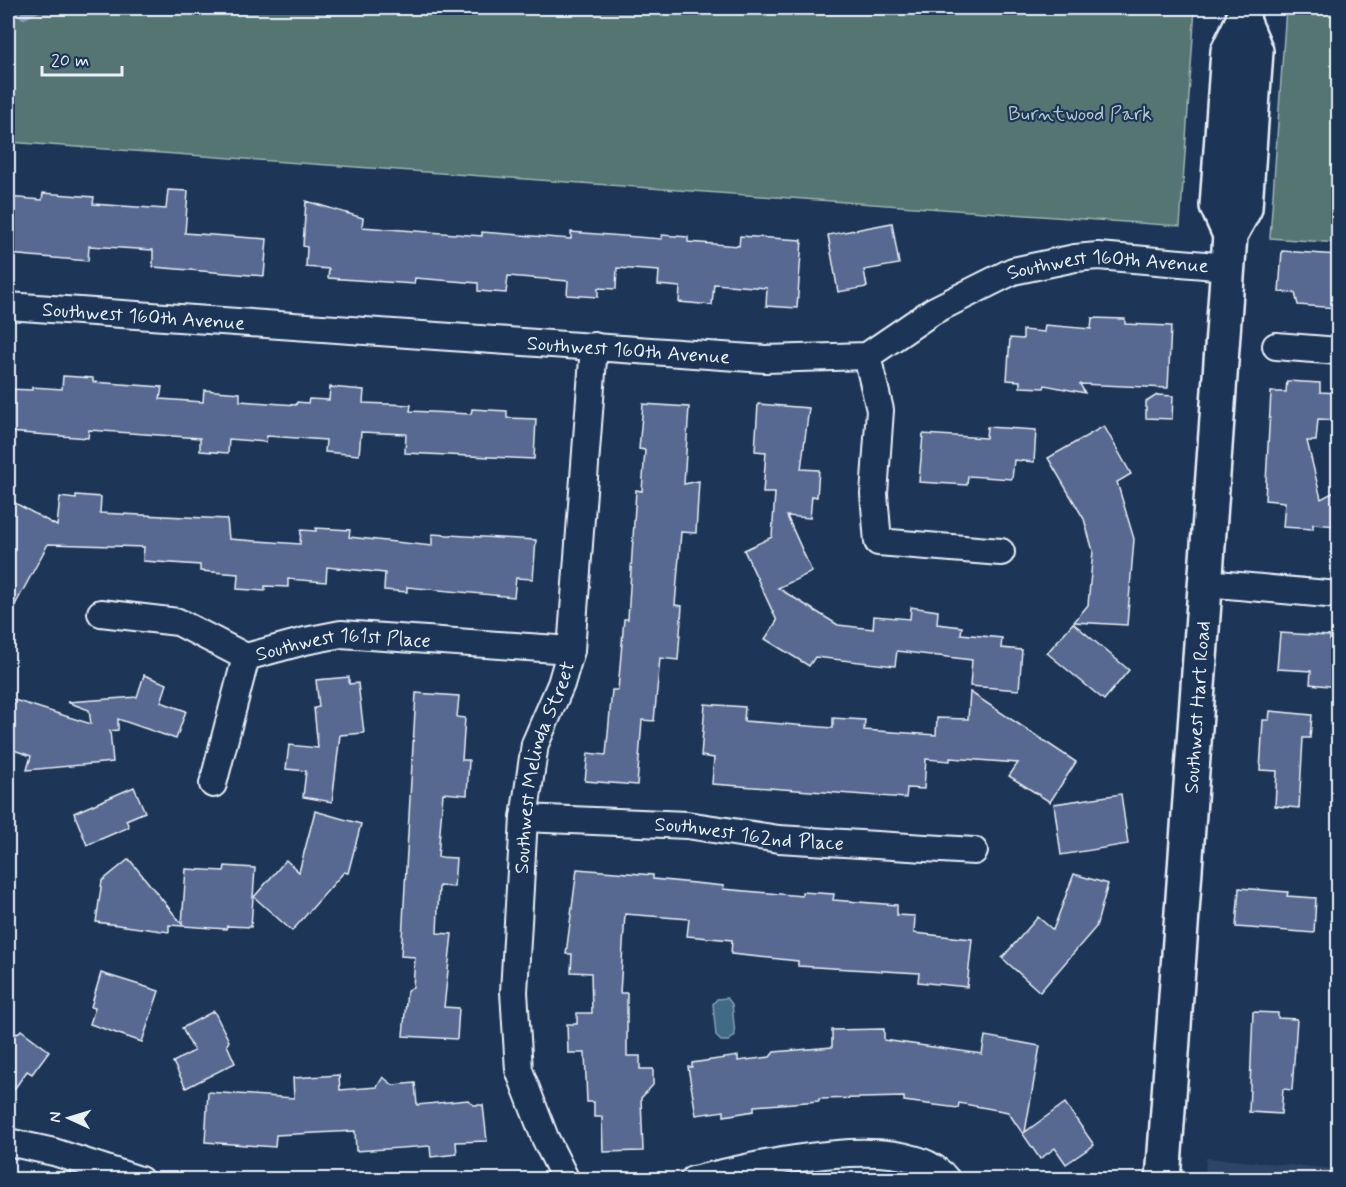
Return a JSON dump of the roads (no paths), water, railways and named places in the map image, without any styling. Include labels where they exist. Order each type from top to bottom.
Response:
[{"type":"main road","name":"Southwest Hart Road","points":[[1163,1179],[1230,235],[1245,208],[1256,51],[1243,14]]},
{"type":"street","name":"Southwest 160th Avenue","points":[[8,306],[765,359],[867,356],[933,311],[1013,271],[1075,258],[1098,256],[1228,267]]},
{"type":"street","name":"Southwest Melinda Street","points":[[566,1179],[545,1138],[519,1070],[514,992],[524,818],[535,744],[561,684],[571,650],[594,346]]},
{"type":"street","points":[[1276,346],[1338,351]]},
{"type":"street","points":[[867,356],[880,410],[874,494],[878,542],[1001,552]]},
{"type":"street","points":[[1206,583],[1338,595]]},
{"type":"street","points":[[101,613],[178,622],[246,657]]},
{"type":"street","name":"Southwest 161st Place","points":[[213,784],[246,657],[341,634],[571,650]]},
{"type":"street","name":"Southwest 162nd Place","points":[[524,818],[687,825],[779,839],[974,851]]},
{"type":"street","points":[[8,1142],[54,1152],[140,1179]]},
{"type":"street","points":[[693,1179],[798,1157],[855,1152],[922,1161],[947,1179]]},
{"type":"waterway","points":[[24,15],[39,8]]},
{"type":"park label","name":"Burntwood Park","points":[[1080,113]]}]
